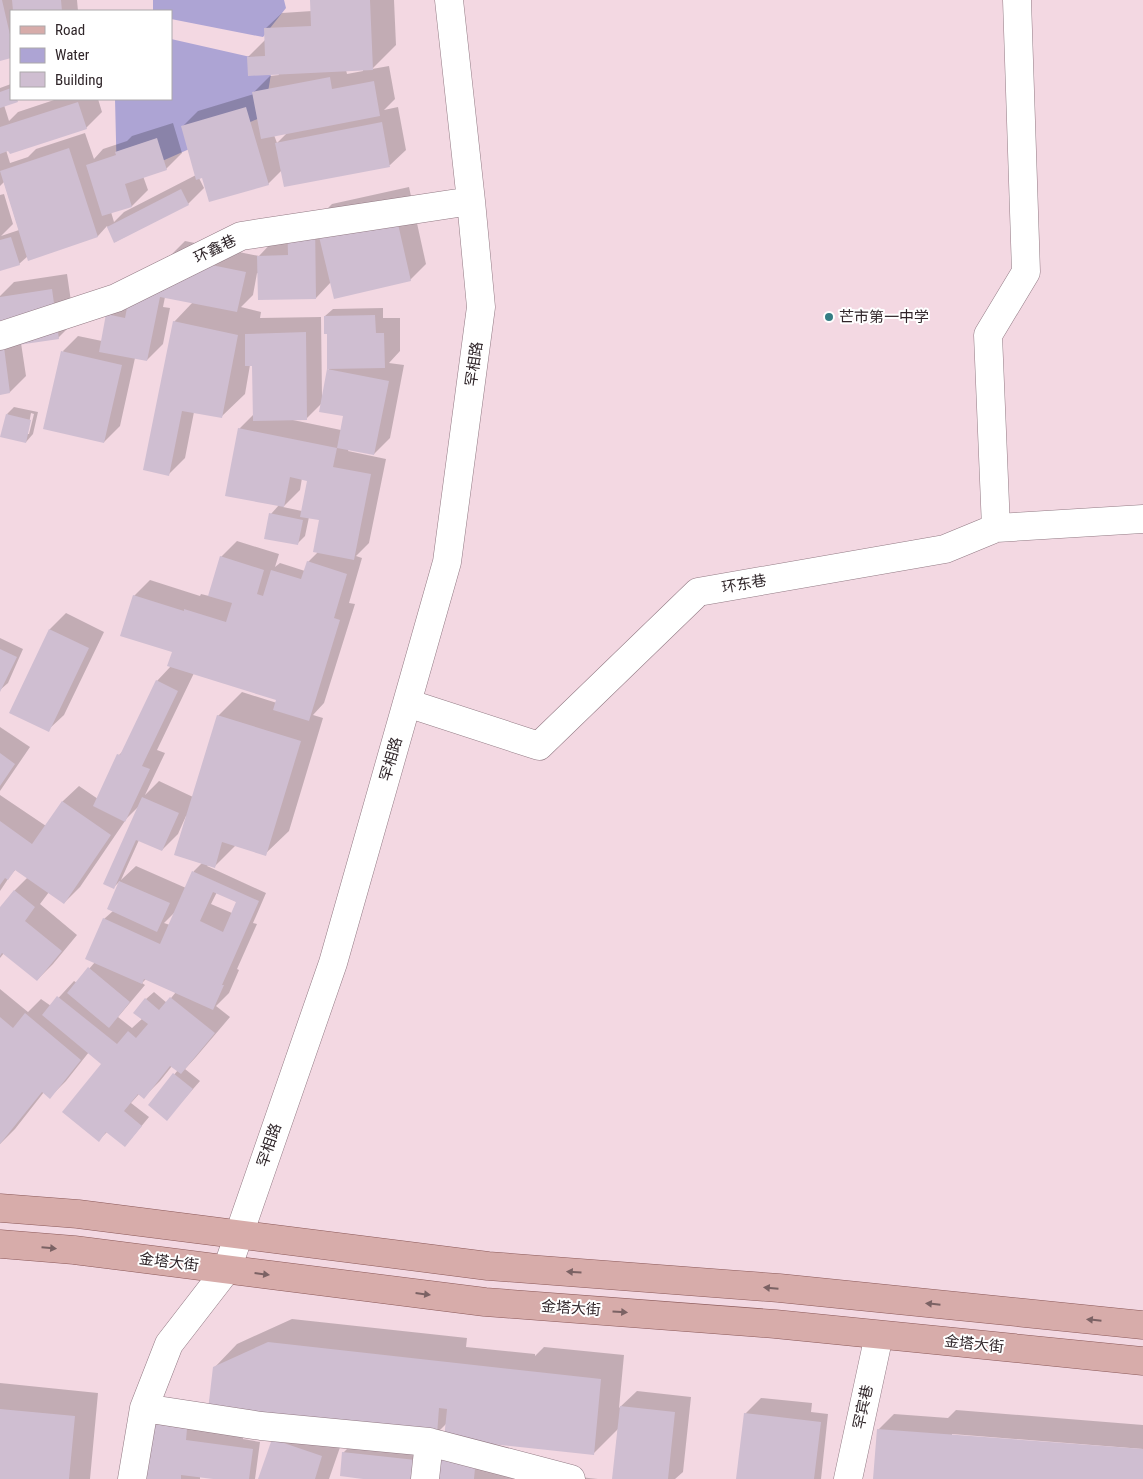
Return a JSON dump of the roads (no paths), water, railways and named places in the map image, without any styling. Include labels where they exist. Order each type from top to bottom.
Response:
[{"type":"main road","points":[[0,1208],[78,1214],[488,1266],[779,1288],[1143,1325]]},
{"type":"main road","name":"金塔大街","points":[[0,1244],[74,1250],[485,1302],[775,1324],[1143,1361]]},
{"type":"street","name":"罕相路","points":[[132,1479],[144,1408],[169,1344],[227,1269],[332,963],[447,562],[481,308],[449,0]]},
{"type":"street","points":[[996,528],[988,335],[1026,272],[1017,0]]},
{"type":"street","name":"环鑫巷","points":[[0,336],[116,298],[241,236],[471,201]]},
{"type":"street","name":"环东巷","points":[[407,703],[539,746],[698,592],[945,549],[996,528],[1143,518]]},
{"type":"street","name":"罕宾巷","points":[[848,1479],[879,1334]]},
{"type":"street","points":[[144,1408],[261,1426],[429,1442],[571,1479]]},
{"type":"street","points":[[425,1479],[429,1442]]},
{"type":"water","points":[[153,0],[284,0],[286,8],[263,37],[172,19],[172,10],[153,10]]},
{"type":"water","points":[[172,39],[273,62],[264,116],[117,181],[115,100],[172,100]]},
{"type":"place","name":"芒市第一中学","points":[[829,317]]}]
